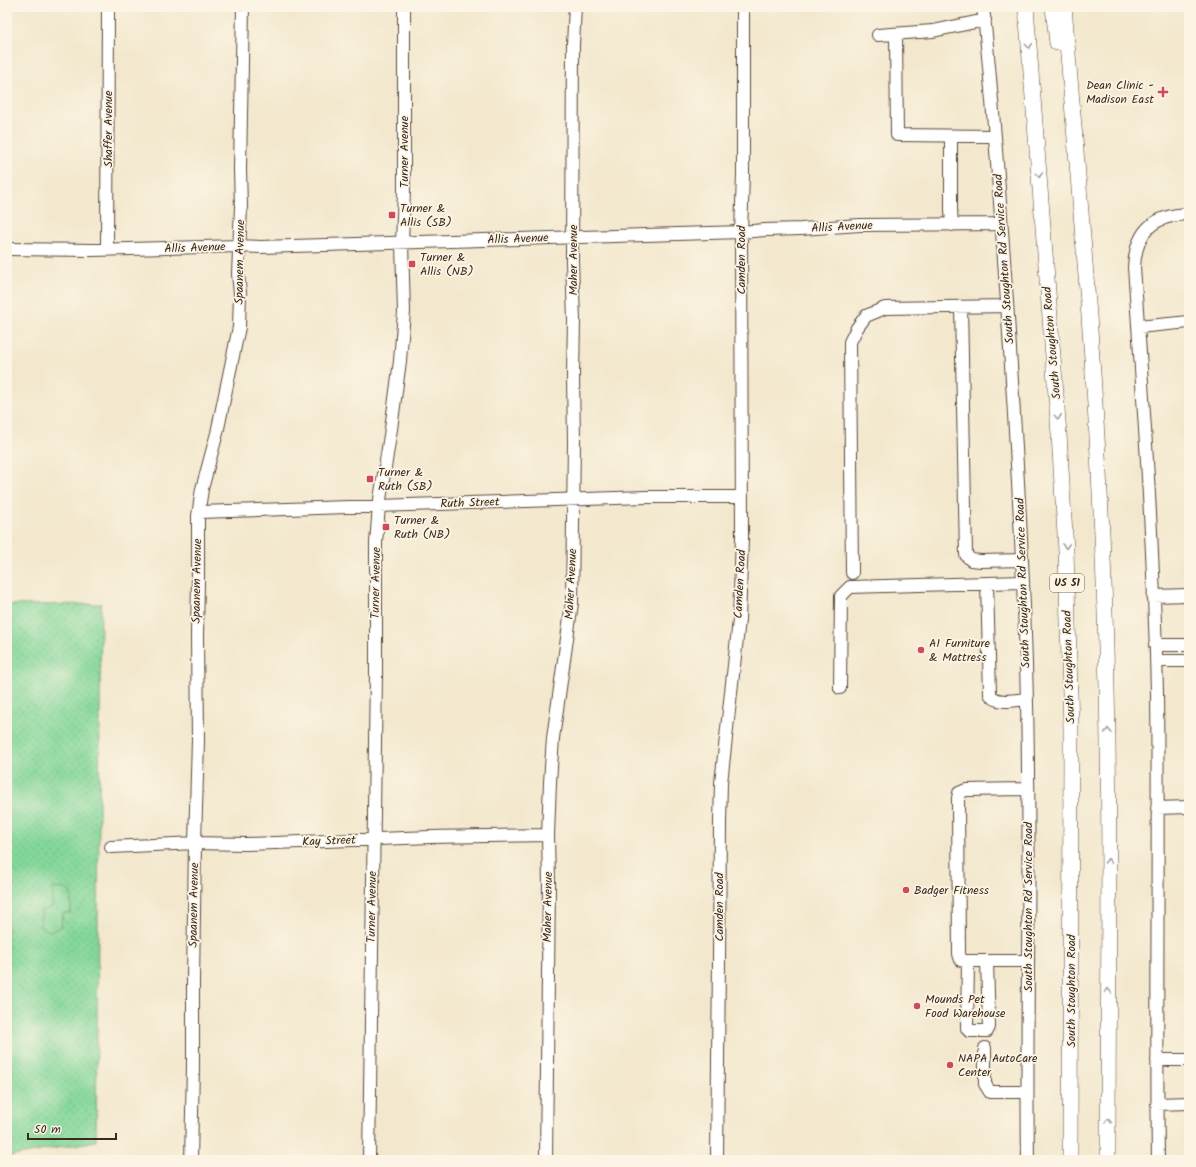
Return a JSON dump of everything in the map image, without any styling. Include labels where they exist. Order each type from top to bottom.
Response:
[{"type":"main road","name":"South Stoughton Road","points":[[1026,7],[1059,434],[1066,550],[1071,729],[1070,1160]]},
{"type":"main road","points":[[1053,7],[1062,81],[1066,142],[1079,177]]},
{"type":"main road","points":[[1064,7],[1079,177],[1096,411],[1102,530],[1108,776],[1108,1160]]},
{"type":"street","name":"Shaffer Avenue","points":[[107,250],[108,7]]},
{"type":"street","name":"Spaanem Avenue","points":[[191,1160],[194,1066],[193,982],[198,740],[198,512],[202,489],[217,433],[239,327],[240,293],[238,274],[241,207],[240,169],[243,7]]},
{"type":"street","name":"Turner Avenue","points":[[369,1160],[374,839],[376,543],[379,506],[400,361],[404,312],[402,244],[404,182],[404,7]]},
{"type":"street","name":"Maher Avenue","points":[[546,1160],[549,884],[548,835],[554,738],[572,604],[574,499],[573,44],[575,7]]},
{"type":"street","name":"Camden Road","points":[[717,1160],[721,783],[739,620],[742,538],[741,232],[743,175],[743,7]]},
{"type":"street","name":"South Stoughton Rd Service Road","points":[[983,7],[995,136],[1017,444],[1023,582],[1028,789],[1028,1160]]},
{"type":"street","points":[[878,35],[933,31],[984,20]]},
{"type":"street","points":[[896,34],[897,135],[995,136]]},
{"type":"street","points":[[951,136],[952,225]]},
{"type":"street","points":[[1158,1160],[1156,661],[1146,426],[1134,267],[1136,247],[1141,238],[1154,223],[1167,217],[1189,214]]},
{"type":"street","name":"Allis Avenue","points":[[7,248],[107,250],[335,244],[402,244],[741,232],[860,225],[1001,224]]},
{"type":"street","points":[[852,574],[850,342],[856,328],[866,316],[885,308],[1007,306]]},
{"type":"street","points":[[961,307],[966,555],[971,560],[981,561],[1022,560]]},
{"type":"street","points":[[1138,327],[1189,322]]},
{"type":"street","name":"Ruth Street","points":[[198,512],[646,497],[742,497]]},
{"type":"street","points":[[840,688],[841,596],[850,587],[1023,582]]},
{"type":"street","points":[[987,583],[990,694],[992,698],[997,701],[1027,699]]},
{"type":"street","points":[[1153,596],[1189,595]]},
{"type":"street","points":[[1155,646],[1189,645]]},
{"type":"street","points":[[1156,661],[1189,661]]},
{"type":"street","points":[[1028,789],[966,790],[959,793],[958,798],[961,960],[968,962],[1028,960]]},
{"type":"street","points":[[1157,808],[1189,807]]},
{"type":"street","name":"Kay Street","points":[[111,847],[195,843],[246,844],[548,835]]},
{"type":"street","points":[[968,962],[967,1028],[969,1030],[987,1031],[989,1027],[987,961]]},
{"type":"street","points":[[984,1048],[985,1084],[990,1092],[1027,1092]]},
{"type":"street","points":[[1157,1060],[1189,1060]]},
{"type":"street","points":[[1157,1104],[1189,1103]]},
{"type":"green space","points":[[101,604],[96,1141],[7,1157],[7,605]]},
{"type":"green space","points":[[53,888],[66,889],[71,893],[71,913],[63,913],[61,927],[50,931],[40,927],[41,911],[52,907]]},
{"type":"place","name":"Dean Clinic - Madison East","points":[[1163,92]]},
{"type":"place","name":"Turner & Allis (SB)","points":[[392,215]]},
{"type":"place","name":"Turner & Allis (NB)","points":[[412,264]]},
{"type":"place","name":"Turner & Ruth (SB)","points":[[370,479]]},
{"type":"place","name":"Turner & Ruth (NB)","points":[[386,527]]},
{"type":"place","name":"A1 Furniture & Mattress","points":[[921,650]]},
{"type":"place","name":"Badger Fitness","points":[[906,890]]},
{"type":"place","name":"Mounds Pet Food Warehouse","points":[[917,1006]]},
{"type":"place","name":"NAPA AutoCare Center","points":[[950,1065]]}]
